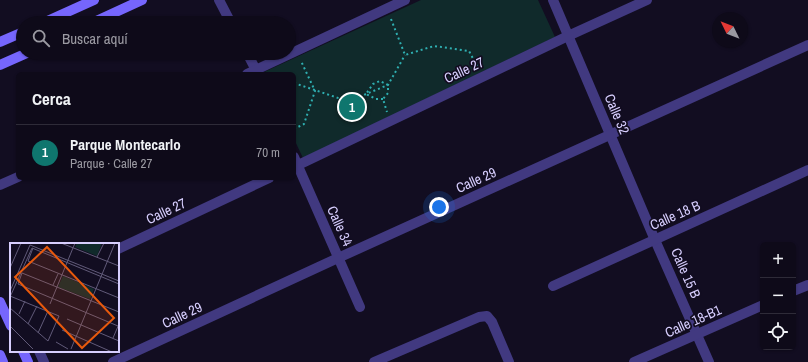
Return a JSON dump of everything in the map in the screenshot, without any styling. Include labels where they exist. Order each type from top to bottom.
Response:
[{"type":"street","points":[[59,16],[94,0]]},
{"type":"street","points":[[107,16],[142,0]]},
{"type":"street","points":[[219,0],[227,16]]},
{"type":"street","points":[[296,51],[405,0]]},
{"type":"street","name":"Calle 32","points":[[553,0],[655,240]]},
{"type":"street","name":"Calle 27","points":[[296,163],[390,121],[647,0]]},
{"type":"street","points":[[0,42],[16,35]]},
{"type":"street","name":"Calle 29","points":[[113,362],[338,258],[808,45]]},
{"type":"street","points":[[0,66],[16,58]]},
{"type":"street","points":[[249,60],[253,72]]},
{"type":"street","points":[[255,72],[278,60]]},
{"type":"street","name":"Calle 34","points":[[296,165],[360,307]]},
{"type":"street","name":"Calle 18 B","points":[[553,286],[808,170]]},
{"type":"street","points":[[0,185],[16,178]]},
{"type":"street","name":"Calle 27","points":[[119,249],[266,180]]},
{"type":"street","name":"Calle 15 B","points":[[655,240],[710,362]]},
{"type":"street","points":[[796,290],[808,285]]},
{"type":"street","points":[[0,302],[10,324]]},
{"type":"street","name":"Calle 18-B1","points":[[634,362],[760,306]]},
{"type":"street","points":[[374,362],[396,358],[479,317],[487,316],[492,322],[509,362]]},
{"type":"street","points":[[23,352],[28,362]]},
{"type":"street","points":[[39,352],[44,362]]},
{"type":"street","points":[[0,355],[3,362]]},
{"type":"path","points":[[386,9],[406,55]]},
{"type":"path","points":[[383,100],[388,93],[388,86],[406,55],[434,46],[469,51],[483,77]]},
{"type":"path","points":[[296,51],[315,91],[304,124],[296,128]]},
{"type":"path","points":[[366,94],[373,84],[380,81],[388,86]]},
{"type":"path","points":[[296,84],[350,102],[388,86]]},
{"type":"path","points":[[366,94],[383,100]]},
{"type":"path","points":[[383,100],[390,121]]},
{"type":"green space","points":[[421,0],[538,0],[555,37],[303,158],[296,143],[296,72],[264,72],[290,60],[296,60],[296,57]]},
{"type":"place","name":"Parque Montecarlo","points":[[352,107]]}]
